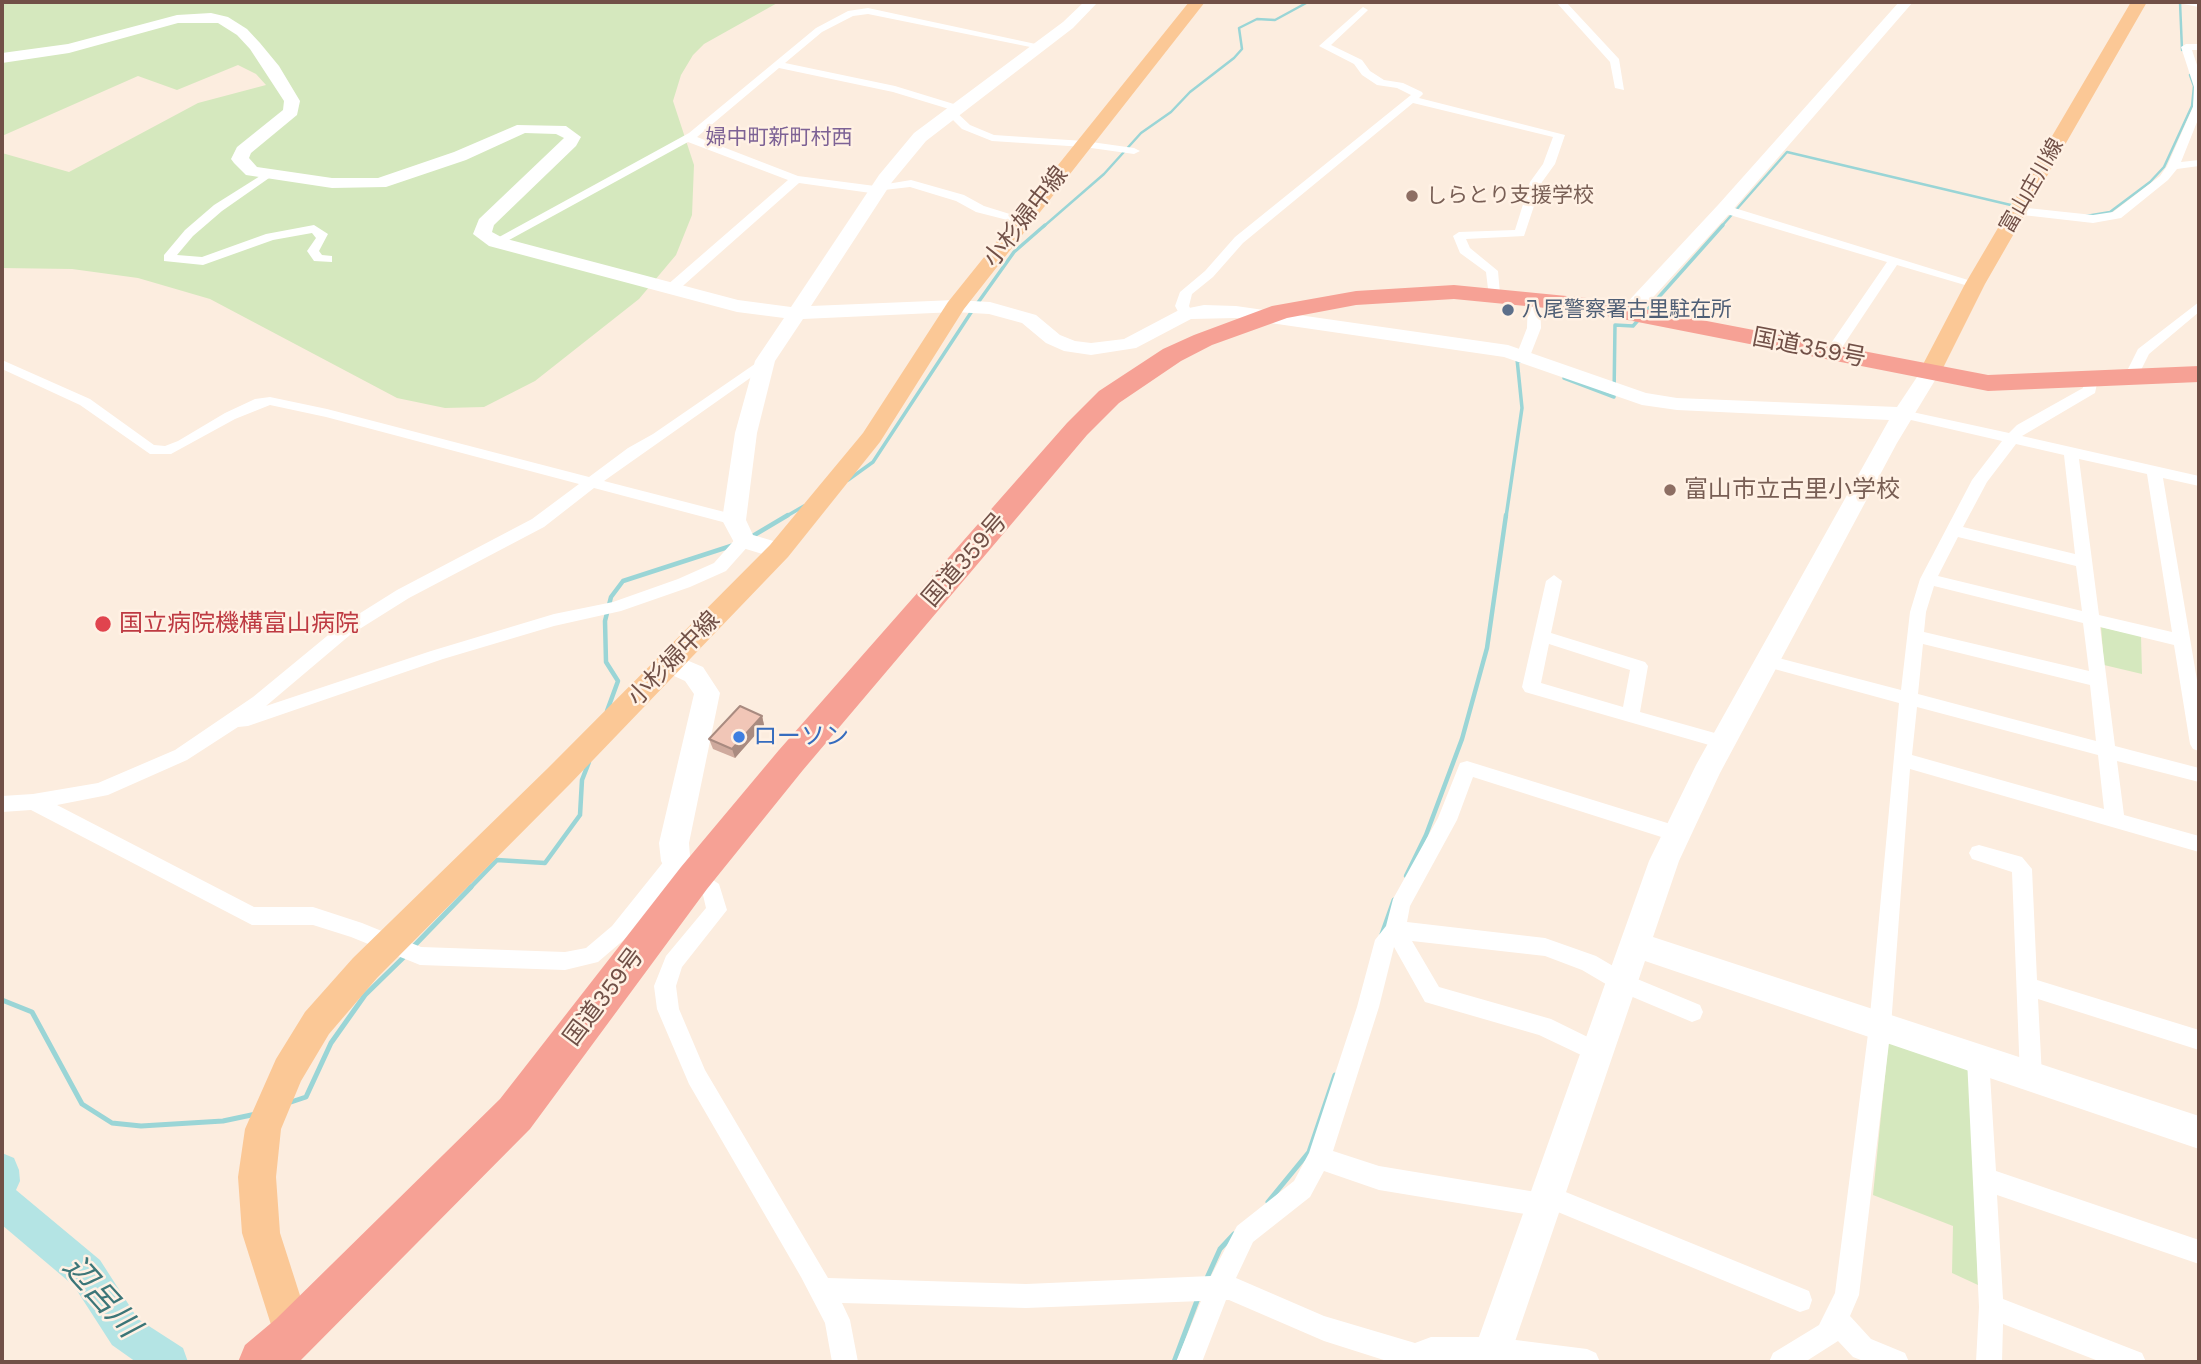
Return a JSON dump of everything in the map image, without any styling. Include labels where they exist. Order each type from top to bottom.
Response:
[{"type":"highway","name":"国道359号","points":[[286,1354],[514,1114],[685,870],[791,760],[1077,429],[1109,397],[1172,355],[1203,340],[1281,311],[1405,293],[1494,293],[1628,313],[1988,383],[2199,374]]},
{"type":"highway","name":"国道359号","points":[[1930,372],[2199,366]]},
{"type":"main road","name":"小杉婦中線","points":[[286,1354],[261,1233],[257,1177],[263,1129],[288,1071],[317,1023],[365,968],[779,551],[872,437],[955,306],[1197,2]]},
{"type":"main road","name":"富山庄川線","points":[[1930,372],[1975,284],[2139,2]]},
{"type":"street","points":[[868,11],[883,2]]},
{"type":"street","points":[[226,727],[437,655],[554,620],[615,607],[684,583],[720,567],[739,530],[746,433],[765,361],[795,313],[879,188],[920,137],[952,110],[1068,25],[1087,2]]},
{"type":"street","points":[[1561,2],[1615,61],[1620,88]]},
{"type":"street","points":[[1628,313],[1724,209],[1906,2]]},
{"type":"street","points":[[2186,2],[2199,4]]},
{"type":"street","points":[[1186,314],[1182,306],[1186,292],[1209,274],[1238,240],[1418,94],[1399,85],[1381,83],[1366,73],[1358,62],[1324,46],[1363,10]]},
{"type":"street","points":[[496,242],[688,138],[819,30],[851,13],[868,11],[1040,46]]},
{"type":"street","points":[[2,58],[69,48],[177,19],[203,17],[223,20],[242,32],[255,46],[271,66],[292,101],[291,112],[243,151],[240,159],[245,166],[268,174],[332,183],[380,183],[460,156],[523,128],[560,129],[569,132],[573,137],[565,148],[485,223],[482,234],[496,242],[737,306],[795,313],[955,306],[990,308],[1029,319],[1053,340],[1071,347],[1091,349],[1129,344],[1186,314],[1204,311],[1236,312],[1392,337],[1508,351],[1642,399],[1677,404],[1903,414],[2199,481]]},
{"type":"street","points":[[2018,211],[2093,219],[2116,215],[2164,178],[2173,166],[2197,107],[2199,87],[2186,47],[2199,47]]},
{"type":"street","points":[[778,65],[895,89],[952,110],[966,127],[992,138],[1084,144],[1134,151]]},
{"type":"street","points":[[1412,100],[1559,135],[1549,164],[1536,182],[1520,233],[1460,236],[1464,250],[1492,271],[1494,293]]},
{"type":"street","points":[[688,138],[796,179],[879,188],[911,183],[960,198],[981,209],[1023,220]]},
{"type":"street","points":[[2173,166],[2199,163]]},
{"type":"street","points":[[268,174],[218,208],[190,233],[168,258],[203,261],[270,237],[314,229],[322,234],[322,237],[313,251],[318,258],[328,260]]},
{"type":"street","points":[[671,289],[796,179]]},
{"type":"street","points":[[1724,209],[1975,284]]},
{"type":"street","points":[[1832,352],[1894,260]]},
{"type":"street","points":[[1523,356],[1534,328],[1534,298]]},
{"type":"street","points":[[2135,369],[2143,352],[2199,306]]},
{"type":"street","points":[[2,804],[33,802],[101,790],[181,755],[226,727],[344,631],[413,589],[538,523],[591,481],[765,361]]},
{"type":"street","points":[[2,364],[85,402],[150,449],[166,451],[240,411],[260,402],[270,401],[327,413],[591,481],[739,530],[779,551]]},
{"type":"street","points":[[1490,1356],[1664,861],[1767,661],[1903,414],[1930,372]]},
{"type":"street","points":[[1782,1362],[1828,1334],[1846,1295],[1880,1026],[1902,760],[1918,612],[1928,579],[1980,480],[2011,440],[2022,428],[2090,390],[2091,379]]},
{"type":"street","points":[[2071,453],[2115,820]]},
{"type":"street","points":[[2154,471],[2199,744]]},
{"type":"street","points":[[1954,530],[2084,562]]},
{"type":"street","points":[[1928,579],[2182,640]]},
{"type":"street","points":[[1554,581],[1531,687],[1723,742]]},
{"type":"street","points":[[1542,636],[1639,666],[1631,715]]},
{"type":"street","points":[[1916,636],[2097,680]]},
{"type":"street","points":[[1767,661],[2199,775]]},
{"type":"street","points":[[670,663],[694,674],[707,693],[674,843],[685,870],[712,890],[717,910],[673,962],[665,986],[668,1009],[697,1077],[822,1290],[837,1320],[845,1362]]},
{"type":"street","points":[[1902,760],[2199,844]]},
{"type":"street","points":[[1189,1362],[1218,1288],[1245,1234],[1302,1189],[1319,1158],[1368,1007],[1385,940],[1395,930],[1400,905],[1447,820],[1467,768],[1677,834]]},
{"type":"street","points":[[33,802],[252,916],[313,916],[355,929],[420,956],[565,961],[591,956],[685,870]]},
{"type":"street","points":[[1979,853],[2015,863],[2022,869],[2031,1077]]},
{"type":"street","points":[[1395,930],[1545,947],[1589,963],[1623,983],[1692,1012]]},
{"type":"street","points":[[1395,930],[1432,995],[1543,1026],[1598,1053]]},
{"type":"street","points":[[1637,944],[2199,1133]]},
{"type":"street","points":[[2027,986],[2199,1040]]},
{"type":"street","points":[[1978,1059],[1991,1307],[1989,1362]]},
{"type":"street","points":[[1319,1158],[1379,1178],[1545,1201],[1800,1300]]},
{"type":"street","points":[[1984,1179],[2199,1252]]},
{"type":"street","points":[[822,1290],[1026,1296],[1229,1288],[1404,1359],[1431,1350],[1587,1362]]},
{"type":"street","points":[[1991,1307],[2133,1362]]},
{"type":"street","points":[[1835,1319],[1862,1348],[1896,1362]]},
{"type":"green space","points":[[2,2],[779,2],[704,44],[693,55],[681,75],[673,101],[694,165],[692,215],[676,255],[639,299],[535,381],[484,407],[445,408],[397,398],[210,299],[138,278],[72,269],[2,268],[2,153],[69,172],[198,103],[266,85],[256,74],[238,65],[177,90],[138,76],[2,136]]},
{"type":"green space","points":[[2101,627],[2141,636],[2142,674],[2104,665]]},
{"type":"green space","points":[[1889,1036],[1970,1065],[1978,1285],[1952,1273],[1953,1226],[1873,1195]]},
{"type":"building","points":[[740,706],[762,716],[732,749],[709,739]]},
{"type":"waterway","points":[[1043,227],[1104,174],[1141,133],[1171,112],[1190,92],[1234,58],[1242,49],[1239,28],[1257,19],[1275,20],[1308,2]]},
{"type":"waterway","points":[[2180,2],[2182,50]]},
{"type":"waterway","points":[[2086,216],[2110,212],[2150,182],[2164,167],[2192,106],[2194,86],[2190,75]]},
{"type":"waterway","points":[[1721,227],[1787,152],[2015,206]]},
{"type":"waterway","points":[[977,304],[1014,252],[1045,225]]},
{"type":"waterway","points":[[1564,378],[1614,397],[1615,325],[1633,326],[1723,225]]},
{"type":"waterway","points":[[848,480],[873,462],[972,311]]},
{"type":"waterway","points":[[1506,517],[1522,408],[1517,359],[1520,361]]},
{"type":"waterway","points":[[785,517],[804,506]]},
{"type":"waterway","points":[[751,537],[788,515]]},
{"type":"waterway","points":[[1406,876],[1426,835],[1462,739],[1487,648],[1506,515]]},
{"type":"waterway","points":[[607,711],[618,681],[606,662],[605,621],[611,597],[623,581],[734,545]]},
{"type":"waterway","points":[[469,889],[497,860],[545,863],[580,815],[582,780],[589,762]]},
{"type":"waterway","points":[[413,947],[471,887]]},
{"type":"waterway","points":[[1382,934],[1394,900]]},
{"type":"waterway","points":[[288,1103],[306,1097],[331,1043],[365,995],[405,956]]},
{"type":"waterway","points":[[2,1000],[32,1012],[82,1104],[112,1123],[141,1126],[223,1121],[256,1114]]},
{"type":"waterway","points":[[1268,1202],[1309,1152],[1335,1075]]},
{"type":"waterway","name":"辺呂川","points":[[2,1170],[2,1181]]},
{"type":"waterway","name":"辺呂川","points":[[2,1202],[87,1273],[125,1332],[169,1362]]},
{"type":"waterway","points":[[1206,1280],[1220,1249],[1234,1234]]},
{"type":"waterway","points":[[1174,1362],[1198,1298]]},
{"type":"place","name":"しらとり支援学校","points":[[1412,196]]},
{"type":"place","name":"八尾警察署古里駐在所","points":[[1508,310]]},
{"type":"place","name":"富山市立古里小学校","points":[[1670,490]]},
{"type":"place","name":"国立病院機構富山病院","points":[[103,624]]},
{"type":"place","name":"ローソン","points":[[739,737]]},
{"type":"district","name":"婦中町新町村西","points":[[779,138]]}]
